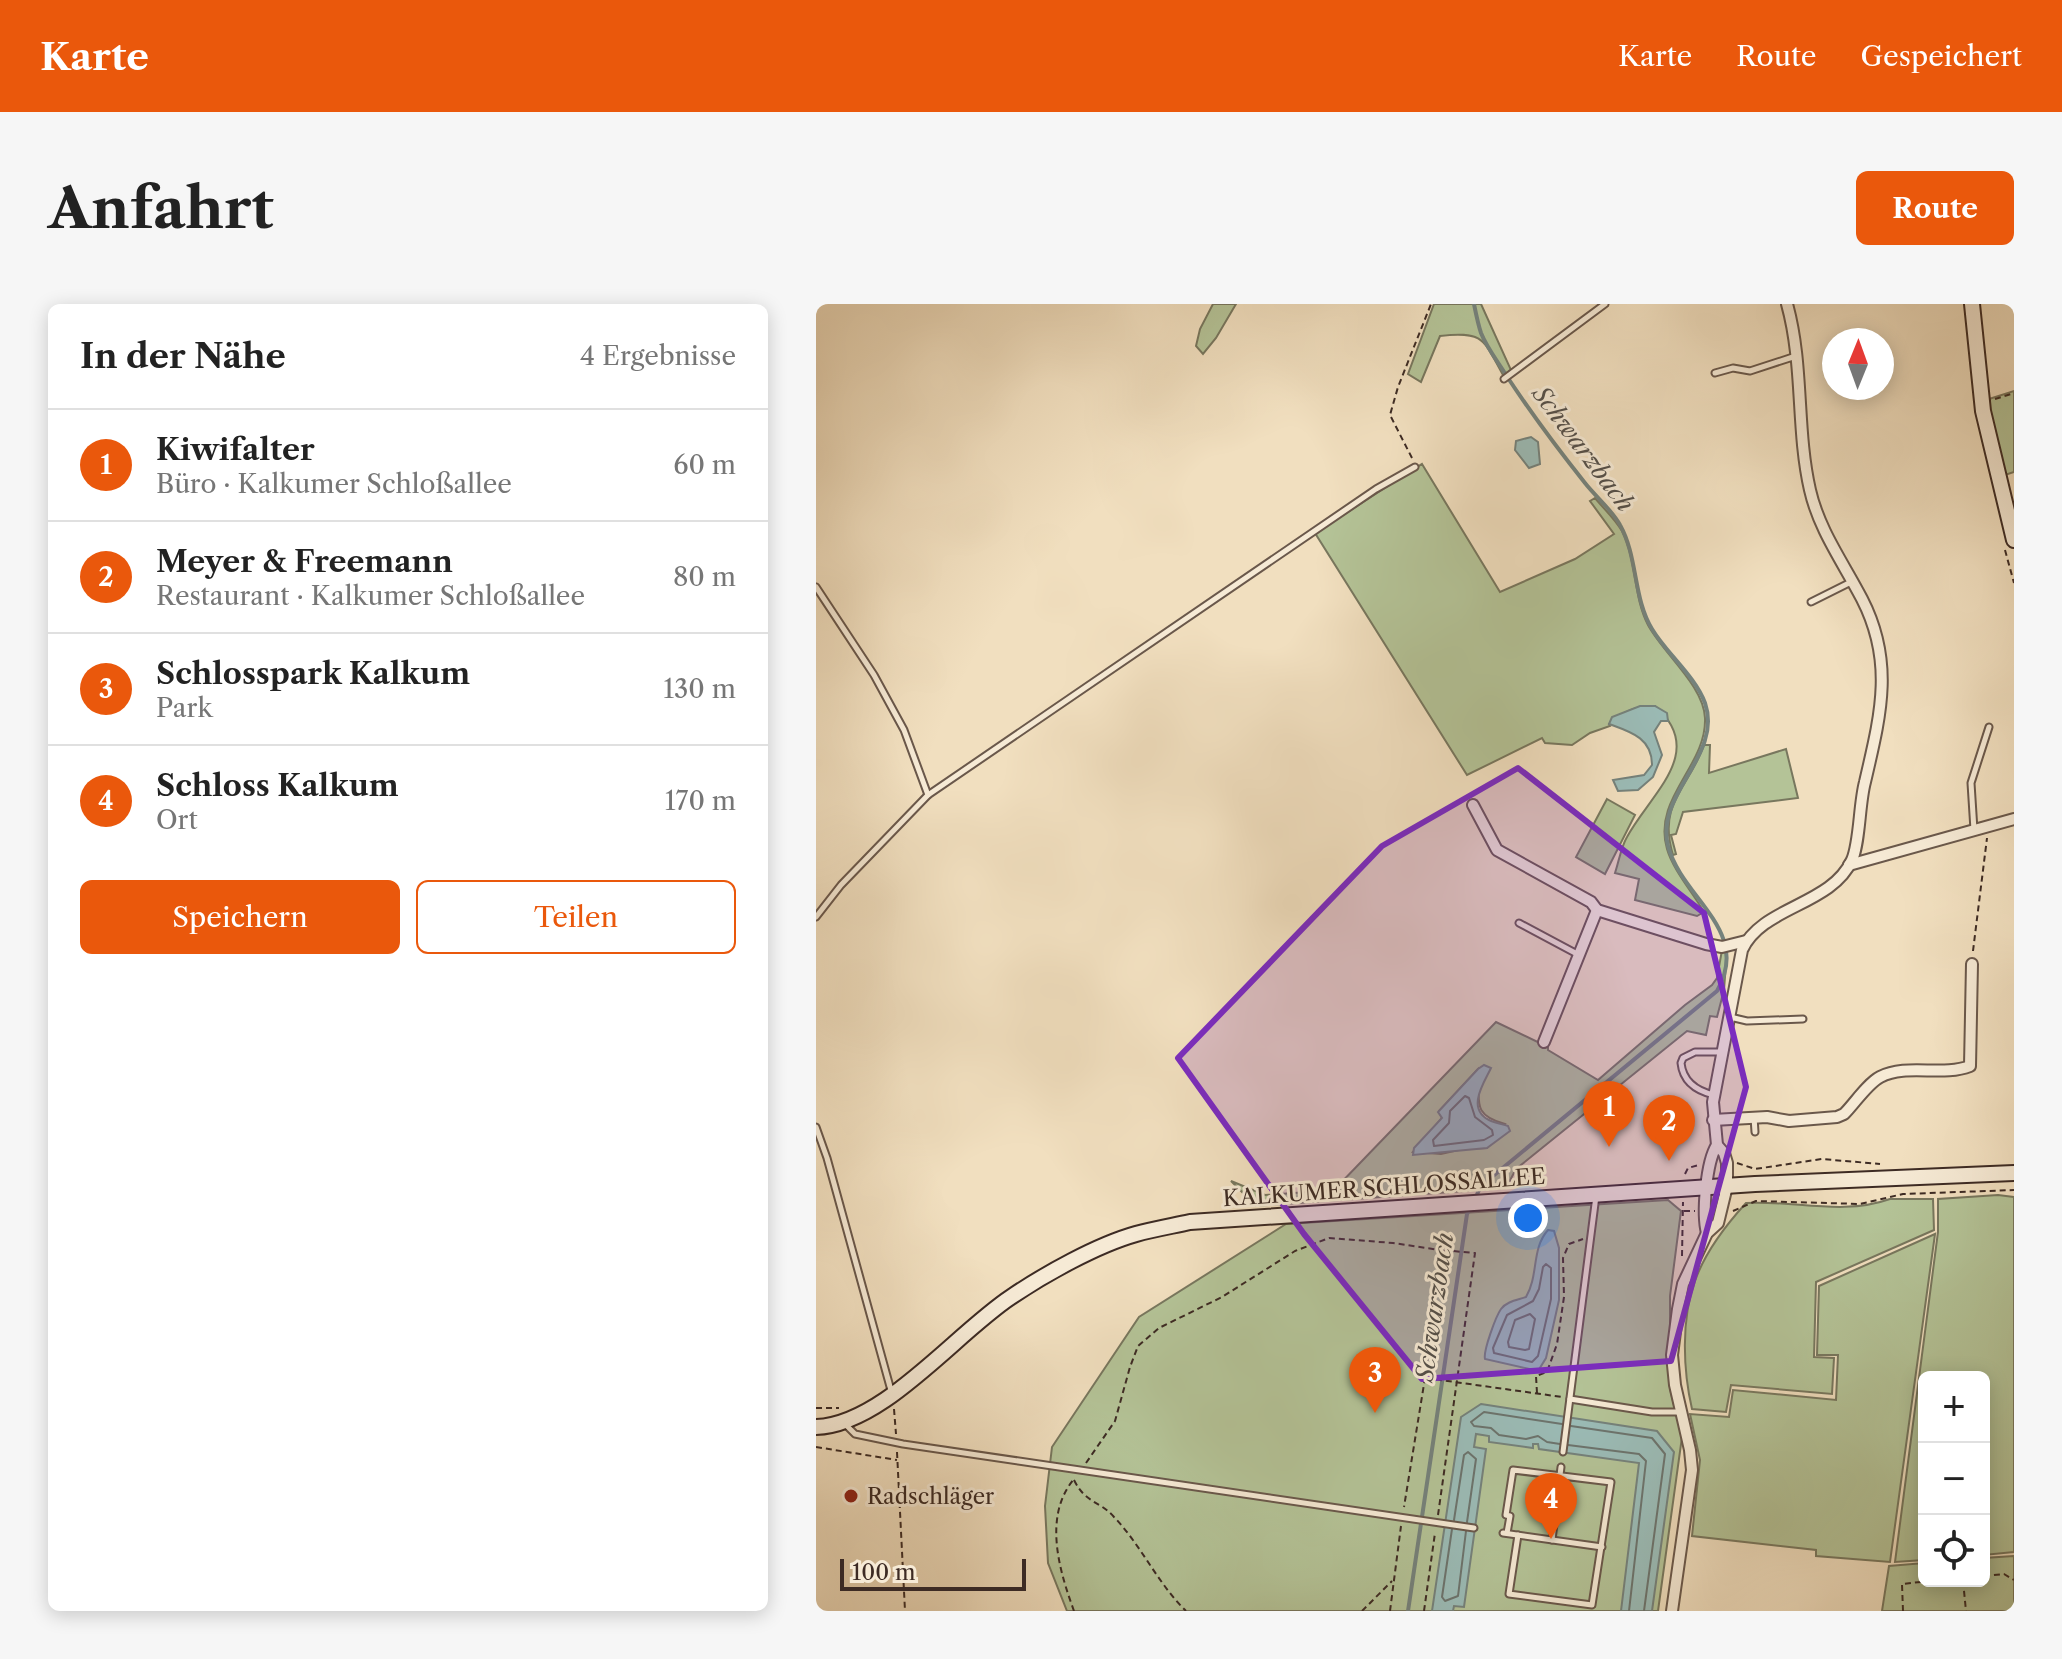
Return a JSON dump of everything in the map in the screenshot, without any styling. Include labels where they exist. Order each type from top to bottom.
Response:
[{"type":"main road","points":[[1972,304],[1982,403],[2014,540]]},
{"type":"main road","name":"KALKUMER SCHLOSSALLEE","points":[[816,1427],[844,1423],[867,1412],[893,1395],[959,1336],[1010,1298],[1067,1264],[1133,1235],[1190,1222],[1708,1187],[2014,1173]]},
{"type":"street","points":[[1473,805],[1497,850],[1591,902],[1597,910],[1646,927],[1726,946],[1746,941],[1757,930],[1830,887],[1849,865],[1854,855],[1860,802],[1882,708],[1883,679],[1876,637],[1864,603],[1827,537],[1810,488],[1801,425],[1797,356],[1787,304]]},
{"type":"street","points":[[1849,865],[2014,819]]},
{"type":"street","points":[[1544,1042],[1597,910]]},
{"type":"street","points":[[1672,1611],[1692,1470],[1672,1355],[1683,1284],[1707,1233],[1718,1223],[1727,1186],[1727,1163],[1717,1145],[1713,1120],[1714,1095],[1746,941]]},
{"type":"street","points":[[1713,1120],[1767,1117],[1789,1126],[1822,1124],[1844,1114],[1879,1077],[1923,1071],[1957,1071],[1970,1066],[1972,964]]},
{"type":"street","points":[[1707,1233],[1704,1222],[1713,1151],[1717,1145]]},
{"type":"lane","points":[[1504,379],[1605,304]]},
{"type":"lane","points":[[1715,373],[1733,368],[1750,371],[1797,356]]},
{"type":"lane","points":[[816,917],[841,885],[928,795],[1376,489],[1415,467]]},
{"type":"lane","points":[[1811,602],[1852,581]]},
{"type":"lane","points":[[816,587],[897,716],[928,795]]},
{"type":"lane","points":[[1974,831],[1971,783],[1989,727]]},
{"type":"lane","points":[[1519,923],[1580,956]]},
{"type":"lane","points":[[1729,1017],[1747,1021],[1803,1019]]},
{"type":"lane","points":[[1714,1095],[1688,1083],[1681,1063],[1683,1058],[1695,1052],[1722,1053]]},
{"type":"lane","points":[[1754,1117],[1755,1132]]},
{"type":"lane","points":[[816,1127],[893,1395]]},
{"type":"lane","points":[[1563,1452],[1596,1195]]},
{"type":"lane","points":[[1570,1399],[1652,1412],[1681,1412]]},
{"type":"lane","points":[[844,1423],[855,1434],[897,1442],[1474,1528]]},
{"type":"lane","points":[[1552,1540],[1561,1467]]},
{"type":"lane","points":[[1518,1535],[1509,1594],[1592,1605],[1602,1547],[1611,1482],[1513,1470],[1506,1515],[1510,1516],[1505,1533],[1602,1547]]},
{"type":"path","points":[[1415,467],[1390,415],[1431,304]]},
{"type":"path","points":[[1982,403],[2014,393]]},
{"type":"path","points":[[1972,964],[1989,827]]},
{"type":"path","points":[[1727,1163],[1741,1163],[1755,1169],[1822,1159],[1891,1164]]},
{"type":"path","points":[[1735,1211],[1756,1201],[1860,1204],[1903,1194],[2014,1190]]},
{"type":"path","points":[[1683,1200],[1683,1284]]},
{"type":"path","points":[[1074,1611],[1059,1561],[1057,1526],[1061,1495],[1115,1421],[1138,1346],[1159,1328],[1222,1297],[1295,1251],[1329,1238],[1475,1253],[1424,1611]]},
{"type":"path","points":[[1537,1393],[1536,1376],[1547,1372],[1557,1344],[1564,1297],[1563,1258],[1569,1244],[1590,1240]]},
{"type":"path","points":[[1390,1611],[1425,1378],[1440,1250]]},
{"type":"path","points":[[1425,1378],[1570,1399]]},
{"type":"path","points":[[893,1395],[897,1442]]},
{"type":"path","points":[[816,1408],[848,1406]]},
{"type":"path","points":[[816,1447],[898,1460],[905,1611]]},
{"type":"path","points":[[1074,1480],[1082,1495],[1113,1515],[1186,1611]]},
{"type":"path","points":[[1990,1575],[2004,1574],[2014,1580]]},
{"type":"path","points":[[1362,1611],[1394,1579]]},
{"type":"path","points":[[1903,1611],[1902,1584],[1918,1582]]},
{"type":"path","points":[[1964,1587],[1966,1611]]},
{"type":"highlighted area","points":[[1518,768],[1704,913],[1746,1087],[1671,1361],[1422,1379],[1304,1234],[1178,1058],[1382,846]]},
{"type":"green space","points":[[1213,304],[1236,304],[1203,354],[1196,346],[1200,329]]},
{"type":"green space","points":[[1434,304],[1481,304],[1511,370],[1503,375],[1480,340],[1455,335],[1440,336],[1421,382],[1408,374]]},
{"type":"green space","points":[[2014,391],[2014,472],[2002,476],[1986,400]]},
{"type":"green space","points":[[1422,464],[1500,592],[1575,559],[1614,534],[1590,501],[1595,498],[1622,531],[1648,625],[1690,682],[1703,706],[1705,718],[1698,752],[1673,798],[1664,831],[1674,865],[1704,912],[1697,916],[1635,900],[1639,879],[1615,873],[1625,841],[1670,773],[1675,756],[1676,740],[1670,723],[1655,706],[1625,713],[1610,726],[1590,733],[1572,745],[1545,743],[1542,738],[1467,775],[1315,533]]},
{"type":"green space","points":[[1704,745],[1710,745],[1709,773],[1786,749],[1798,798],[1683,812],[1676,834],[1671,835],[1676,854],[1673,855],[1669,837],[1672,809]]},
{"type":"green space","points":[[1607,799],[1635,815],[1605,874],[1576,857]]},
{"type":"green space","points":[[1722,950],[1727,950],[1724,990],[1717,1017],[1710,1016],[1706,1035],[1687,1031],[1516,1169],[1506,1188],[1256,1206],[1231,1181],[1265,1195],[1334,1190],[1496,1022],[1548,1047],[1548,1050],[1598,1080],[1717,978]],"holes":[[[1478,1069],[1481,1110],[1493,1120],[1505,1124],[1487,1148],[1441,1154],[1413,1152],[1442,1118],[1439,1111]]]},
{"type":"green space","points":[[1998,1195],[2014,1197],[2014,1552],[1990,1554],[1990,1371],[1920,1371],[1938,1232],[1938,1199]]},
{"type":"green space","points":[[1890,1199],[1933,1199],[1934,1230],[1816,1282],[1814,1357],[1834,1358],[1832,1394],[1731,1385],[1726,1412],[1692,1409],[1685,1345],[1690,1296],[1710,1249],[1746,1203],[1836,1207]]},
{"type":"green space","points":[[1668,1200],[1681,1211],[1670,1296],[1670,1389],[1682,1437],[1658,1611],[1067,1611],[1048,1563],[1045,1506],[1052,1447],[1139,1317],[1286,1224]]},
{"type":"green space","points":[[1935,1234],[1890,1562],[1816,1556],[1816,1550],[1692,1536],[1700,1460],[1690,1414],[1729,1417],[1733,1390],[1836,1400],[1838,1355],[1817,1355],[1819,1286]]},
{"type":"green space","points":[[1918,1385],[1918,1560],[1895,1562]]},
{"type":"green space","points":[[2014,1556],[2014,1611],[1882,1611],[1889,1566],[1918,1564],[1918,1587],[1990,1587],[1990,1558]]},
{"type":"water","points":[[1531,437],[1538,442],[1540,464],[1529,468],[1515,450],[1516,441]]},
{"type":"water","points":[[1640,706],[1655,706],[1667,713],[1668,721],[1661,721],[1654,732],[1662,755],[1653,777],[1638,790],[1618,791],[1613,780],[1644,775],[1652,765],[1648,748],[1639,737],[1609,724],[1612,717]]},
{"type":"water","points":[[1484,1065],[1491,1068],[1481,1088],[1479,1109],[1489,1120],[1508,1126],[1510,1131],[1487,1148],[1413,1155],[1414,1148],[1442,1118],[1438,1112]]},
{"type":"water","points":[[1548,1230],[1554,1231],[1559,1248],[1559,1300],[1546,1358],[1538,1371],[1485,1359],[1490,1334],[1501,1309],[1509,1302],[1526,1297],[1530,1289],[1539,1245]]},
{"type":"water","points":[[1481,1404],[1657,1431],[1674,1452],[1652,1611],[1621,1611],[1639,1463],[1539,1449],[1538,1444],[1533,1444],[1533,1448],[1489,1442],[1489,1436],[1476,1434],[1474,1447],[1486,1449],[1464,1607],[1454,1606],[1453,1611],[1432,1611],[1461,1417]]},
{"type":"waterway","name":"Schwarzbach","points":[[1474,304],[1483,339],[1506,375],[1554,443],[1620,525],[1630,550],[1646,617],[1658,638],[1695,684],[1705,703],[1708,722],[1705,740],[1671,809],[1667,827],[1668,846],[1686,882],[1721,932],[1726,950],[1726,969],[1717,991],[1493,1176],[1475,1199]]},
{"type":"waterway","name":"Schwarzbach","points":[[1408,1611],[1467,1214],[1471,1207]]},
{"type":"place","name":"Kiwifalter","points":[[1609,1147]]},
{"type":"place","name":"Meyer & Freemann","points":[[1669,1161]]},
{"type":"place","name":"Schlosspark Kalkum","points":[[1375,1413]]},
{"type":"place","name":"Radschläger","points":[[851,1496]]},
{"type":"place","name":"Schloss Kalkum","points":[[1551,1539]]}]
